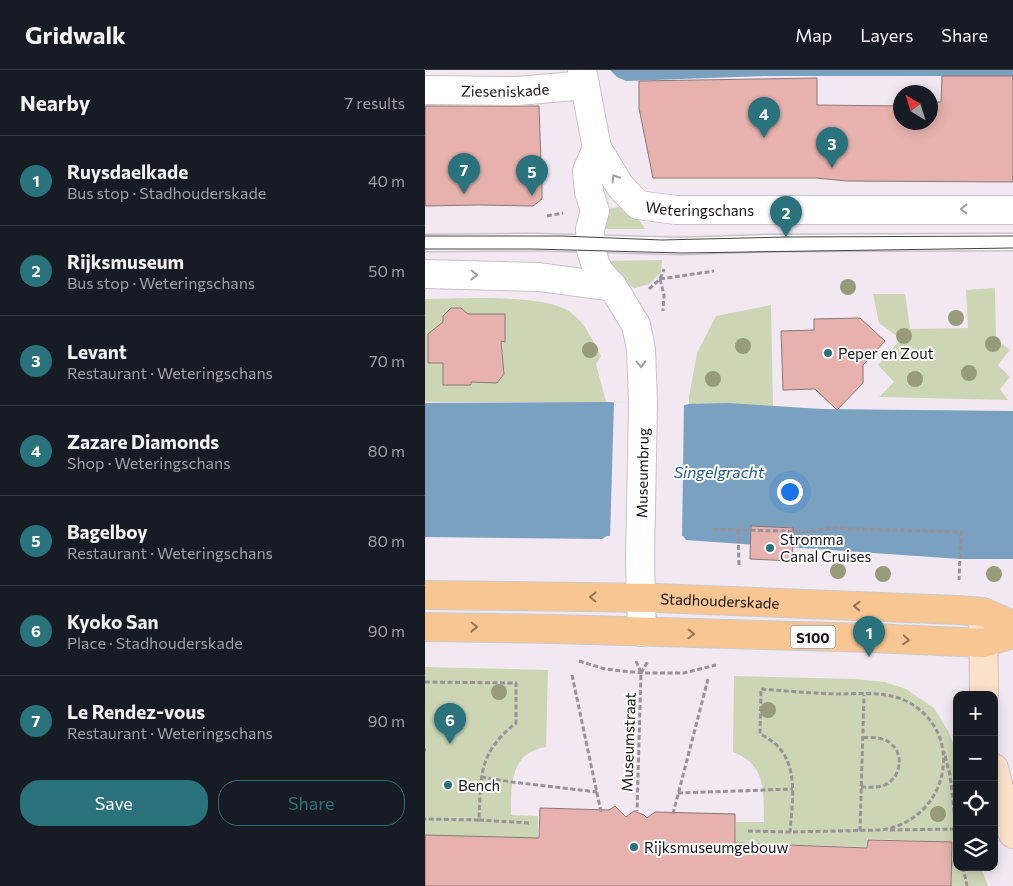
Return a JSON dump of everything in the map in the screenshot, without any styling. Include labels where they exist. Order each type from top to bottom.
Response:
[{"type":"main road","name":"Stadhouderskade","points":[[425,595],[641,598],[849,605],[983,612],[1013,625]]},
{"type":"main road","points":[[983,612],[983,691]]},
{"type":"main road","name":"S100","points":[[425,627],[872,638],[983,643],[1013,634]]},
{"type":"main road","points":[[997,781],[1007,822],[1013,834]]},
{"type":"street","name":"Zieseniskade","points":[[425,90],[518,91],[583,77]]},
{"type":"street","name":"Weteringschans","points":[[583,77],[597,148],[620,186],[637,205],[676,210],[1013,210]]},
{"type":"street","points":[[597,148],[587,171],[589,192],[595,211],[590,228],[590,244],[596,266],[613,287]]},
{"type":"street","points":[[425,274],[511,275],[613,287]]},
{"type":"street","name":"Museumbrug","points":[[613,287],[636,325],[641,349],[643,403],[642,632]]},
{"type":"lane","points":[[425,243],[533,242],[681,246],[772,243],[1013,242]]},
{"type":"path","points":[[713,529],[809,532],[828,528],[961,532],[959,587]]},
{"type":"path","points":[[738,530],[739,566]]},
{"type":"path","name":"Museumstraat","points":[[637,812],[641,673]]},
{"type":"path","points":[[572,675],[601,812]]},
{"type":"path","points":[[673,814],[708,679]]},
{"type":"path","points":[[425,682],[516,683],[516,724],[501,735],[490,750],[483,767],[479,820]]},
{"type":"path","points":[[790,832],[793,789],[790,769],[785,757],[773,742],[759,734],[761,689],[890,696],[911,704],[930,722],[940,742],[950,776],[956,826]]},
{"type":"path","points":[[860,831],[864,695]]},
{"type":"path","points":[[861,787],[878,787],[888,783],[897,774],[900,764],[897,751],[889,742],[880,738],[862,737]]},
{"type":"path","points":[[748,831],[860,831],[893,828],[910,821],[932,800],[940,784],[943,760],[940,742]]},
{"type":"path","points":[[481,776],[512,782],[597,792]]},
{"type":"path","points":[[678,793],[793,789]]},
{"type":"path","points":[[425,818],[529,823]]},
{"type":"path","points":[[875,830],[953,829]]},
{"type":"path","points":[[964,871],[967,886]]},
{"type":"green space","points":[[619,207],[636,215],[645,229],[598,229],[608,209]]},
{"type":"green space","points":[[662,260],[661,272],[649,284],[635,288],[622,282],[603,261]]},
{"type":"green space","points":[[995,288],[996,339],[1010,350],[998,365],[1010,377],[1000,389],[1008,400],[879,397],[894,382],[878,365],[901,339],[879,323],[873,294],[905,294],[910,329],[968,328],[966,290]]},
{"type":"green space","points":[[501,298],[541,302],[558,306],[576,316],[588,332],[601,356],[596,364],[606,402],[425,402],[425,299]],"holes":[[[451,308],[461,308],[466,314],[470,315],[505,314],[505,341],[502,341],[503,374],[487,383],[471,382],[443,363],[428,363],[428,334],[443,332],[443,314],[446,314]]]},
{"type":"green space","points":[[771,305],[773,406],[689,404],[697,353],[716,316]]},
{"type":"green space","points":[[425,667],[548,670],[546,747],[534,750],[525,756],[515,772],[511,793],[511,815],[538,816],[538,838],[425,835]]},
{"type":"green space","points":[[734,676],[855,679],[885,682],[906,689],[934,708],[953,743],[953,842],[867,839],[866,847],[735,843],[736,822],[764,822],[764,800],[761,780],[752,764],[744,757],[733,752]]},
{"type":"green space","points":[[953,842],[953,871],[982,871],[988,886],[951,886]]},
{"type":"water","points":[[610,70],[1013,70],[1013,76],[765,76],[626,81],[617,77]]},
{"type":"water","name":"Singelgracht","points":[[606,402],[685,405],[727,403],[822,409],[1013,411],[1013,559],[960,559],[686,540],[683,536],[607,536],[602,539],[425,537],[425,403]]},
{"type":"pier","points":[[614,402],[684,403],[682,538],[610,539]]},
{"type":"building","points":[[942,76],[1013,76],[1013,182],[847,181],[816,178],[653,178],[639,108],[639,81],[817,78],[817,105],[893,106],[893,130],[938,130],[938,102],[941,102]]},
{"type":"building","points":[[425,106],[539,106],[542,199],[533,206],[425,206]]},
{"type":"building","points":[[451,308],[461,308],[468,314],[505,314],[505,342],[501,341],[504,374],[497,383],[471,382],[471,385],[443,385],[443,363],[428,363],[428,334],[443,322],[443,316]]},
{"type":"building","name":"Peper en Zout","points":[[860,318],[885,341],[863,365],[863,383],[837,410],[815,389],[783,390],[781,331],[814,330],[814,319]]},
{"type":"building","points":[[751,526],[793,528],[792,561],[750,559]]},
{"type":"building","name":"Rijksmuseumgebouw","points":[[615,806],[626,817],[634,811],[647,818],[655,812],[735,814],[735,843],[867,848],[868,840],[952,842],[951,886],[425,886],[425,835],[539,838],[540,808],[609,810]]},
{"type":"tram line","points":[[425,236],[562,236],[662,240],[786,237],[1013,236]]},
{"type":"tram line","points":[[425,249],[533,249],[682,253],[1013,248]]},
{"type":"place","name":"Zazare Diamonds","points":[[764,138]]},
{"type":"place","name":"Levant","points":[[832,168]]},
{"type":"place","name":"Le Rendez-vous","points":[[464,194]]},
{"type":"place","name":"Bagelboy","points":[[532,196]]},
{"type":"place","name":"Rijksmuseum","points":[[786,237]]},
{"type":"place","name":"Peper en Zout","points":[[828,353]]},
{"type":"place","name":"Stromma Canal Cruises","points":[[770,548]]},
{"type":"place","name":"Ruysdaelkade","points":[[869,657]]},
{"type":"place","name":"Kyoko San","points":[[450,744]]},
{"type":"place","name":"Bench","points":[[448,785]]},
{"type":"place","name":"Rijksmuseumgebouw","points":[[634,847]]}]
